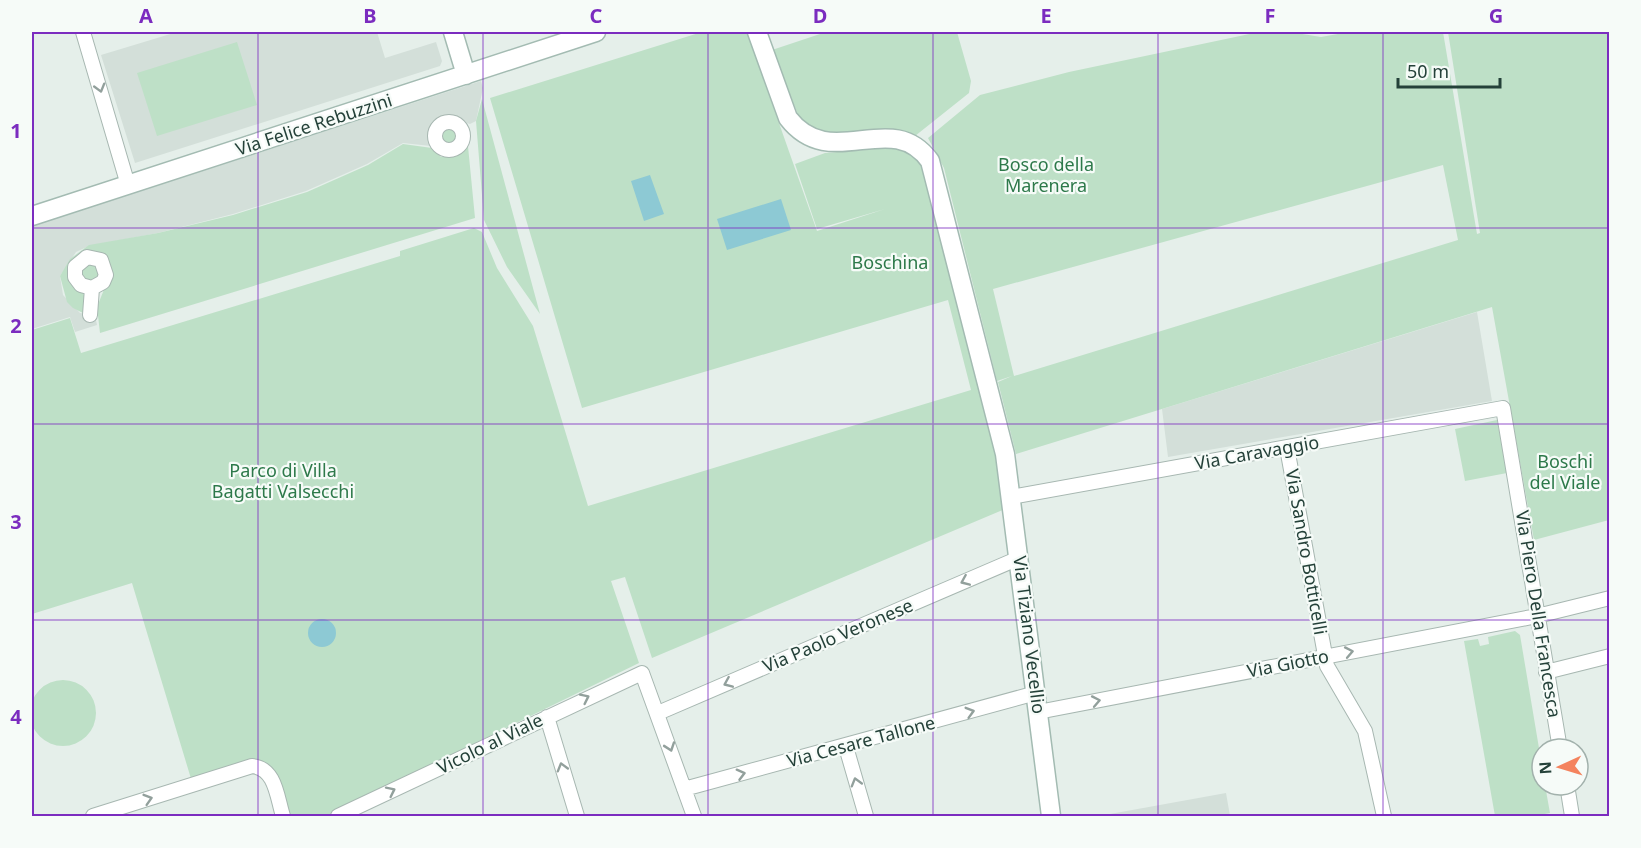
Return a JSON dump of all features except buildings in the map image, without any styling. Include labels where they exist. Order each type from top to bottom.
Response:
[{"type":"street","points":[[83,32],[128,185]]},
{"type":"street","points":[[453,32],[466,75]]},
{"type":"street","name":"Via Felice Rebuzzini","points":[[32,216],[596,32]]},
{"type":"street","name":"Via Tiziano Vecellio","points":[[757,32],[788,117],[795,127],[824,142],[886,138],[905,140],[919,148],[930,161],[1005,454],[1051,816]]},
{"type":"street","points":[[90,315],[92,288]]},
{"type":"street","name":"Via Caravaggio","points":[[1011,497],[1503,408]]},
{"type":"street","name":"Via Piero Della Francesca","points":[[1503,408],[1558,737]]},
{"type":"street","name":"Via Sandro Botticelli","points":[[1287,448],[1325,657],[1330,674],[1365,731],[1384,816]]},
{"type":"street","name":"Via Paolo Veronese","points":[[658,713],[1019,558]]},
{"type":"street","name":"Via Giotto","points":[[1038,712],[1537,616],[1610,598]]},
{"type":"street","points":[[1546,672],[1610,656]]},
{"type":"street","name":"Vicolo al Viale","points":[[338,816],[642,673],[658,713]]},
{"type":"street","name":"Via Cesare Tallone","points":[[684,789],[846,747],[1036,693]]},
{"type":"street","points":[[658,713],[694,816]]},
{"type":"street","points":[[547,717],[577,816]]},
{"type":"street","points":[[846,747],[866,816]]},
{"type":"street","points":[[93,816],[252,766],[260,767],[270,774],[283,816]]},
{"type":"street","points":[[1569,797],[1572,816]]},
{"type":"shaded area","points":[[177,32],[377,32],[385,58],[436,42],[442,61],[440,66],[135,163],[101,55]]},
{"type":"shaded area","points":[[481,81],[483,88],[476,121],[470,124],[449,118],[441,120],[431,130],[431,146],[403,143],[367,164],[306,191],[233,214],[158,233],[89,246],[76,252],[60,276],[63,295],[80,313],[95,315],[97,325],[75,332],[70,317],[32,329],[32,226]]},
{"type":"shaded area","points":[[1477,312],[1492,401],[1168,457],[1162,409]]},
{"type":"shaded area","points":[[1226,793],[1230,816],[1099,816]]},
{"type":"green space","points":[[702,32],[747,32],[817,231],[885,209],[817,229],[795,164],[825,153],[899,147],[910,151],[922,164],[1000,458],[1005,509],[652,658],[625,577],[611,581],[639,663],[326,816],[288,816],[270,768],[192,782],[132,583],[32,614],[32,330],[70,318],[81,353],[400,256],[400,251],[474,228],[482,232],[497,268],[533,326],[588,506],[971,390],[948,300],[582,408],[490,98]]},
{"type":"green space","points":[[826,32],[957,32],[971,81],[969,93],[915,136],[901,132],[835,137],[801,122],[772,50]]},
{"type":"green space","points":[[1259,32],[1290,32],[1321,37],[1349,32],[1443,32],[1477,234],[1480,233],[1448,32],[1609,32],[1609,520],[1534,540],[1492,307],[1016,454],[998,382],[1012,376],[997,381],[944,168],[928,138],[980,95],[1069,72]],"holes":[[[1443,165],[1458,240],[1014,376],[993,289]]]},
{"type":"green space","points":[[237,42],[257,105],[157,136],[137,73]]},
{"type":"green space","points":[[482,99],[540,314],[507,267],[484,220],[476,121]]},
{"type":"green space","points":[[448,127],[454,130],[457,136],[454,142],[448,145],[442,142],[439,136],[442,130]]},
{"type":"green space","points":[[467,136],[475,218],[100,333],[97,307],[111,272],[106,258],[88,252],[75,286],[85,295],[87,315],[67,302],[60,276],[70,259],[89,245],[158,233],[233,215],[307,192],[368,165],[403,144],[432,148],[441,157],[456,156],[465,147]]},
{"type":"green space","points":[[90,263],[96,266],[99,272],[96,278],[90,281],[84,278],[81,272],[84,266]]},
{"type":"green space","points":[[1497,420],[1507,473],[1465,481],[1455,429]]},
{"type":"green space","points":[[1515,631],[1520,635],[1537,737],[1530,737],[1530,797],[1547,797],[1550,813],[1534,816],[1495,816],[1464,641],[1478,639],[1480,646],[1489,644],[1488,637]]},
{"type":"green space","points":[[63,680],[76,683],[86,690],[93,700],[96,713],[93,726],[86,736],[76,743],[63,746],[50,743],[40,736],[33,726],[30,713],[33,700],[40,690],[50,683]]},
{"type":"water","points":[[650,175],[664,214],[644,221],[631,181]]},
{"type":"water","points":[[781,199],[791,230],[727,250],[717,219]]},
{"type":"water","points":[[322,619],[332,623],[336,633],[332,643],[322,647],[312,643],[308,633],[312,623]]},
{"type":"park label","name":"Bosco della Marenera","points":[[1046,175]]},
{"type":"park label","name":"Boschina","points":[[890,263]]},
{"type":"park label","name":"Boschi del Viale","points":[[1565,472]]},
{"type":"park label","name":"Parco di Villa Bagatti Valsecchi","points":[[283,481]]}]
